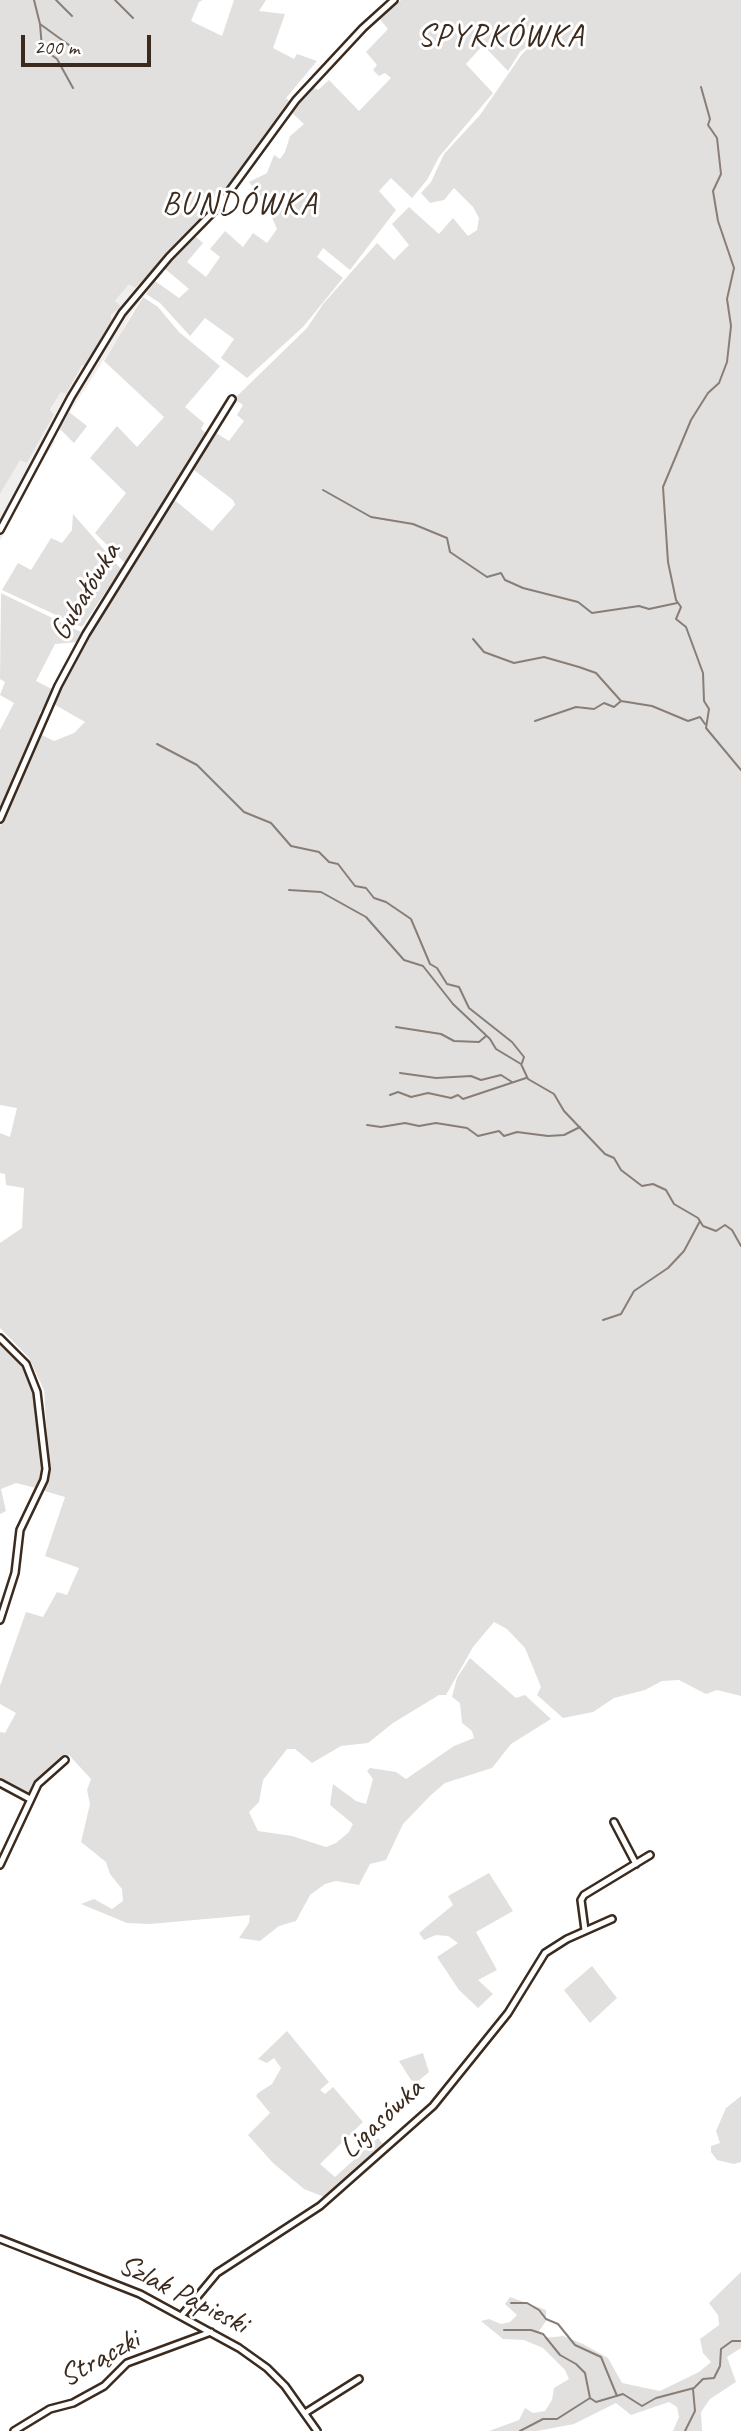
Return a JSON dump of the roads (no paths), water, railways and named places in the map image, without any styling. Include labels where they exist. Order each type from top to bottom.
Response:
[{"type":"street","points":[[0,530],[71,397],[122,313],[163,263],[217,208],[296,100],[363,28],[394,0]]},
{"type":"street","name":"Gubałówka","points":[[0,819],[58,686],[86,634],[232,399]]},
{"type":"street","points":[[0,1338],[26,1364],[37,1392],[46,1469],[44,1480],[20,1530],[15,1573],[0,1620]]},
{"type":"street","points":[[0,1865],[30,1799],[44,1776],[65,1760]]},
{"type":"street","points":[[0,1783],[30,1799]]},
{"type":"street","points":[[614,1822],[636,1864]]},
{"type":"street","points":[[585,1930],[581,1900],[584,1895],[650,1855]]},
{"type":"street","name":"Ligasówka","points":[[182,2315],[218,2273],[326,2201],[433,2106],[508,2013],[542,1956],[560,1942],[612,1919]]},
{"type":"street","name":"Szlak Papieski","points":[[0,2239],[87,2272],[182,2315],[211,2332],[267,2368],[317,2431]]},
{"type":"street","name":"Strączki","points":[[13,2431],[50,2409],[73,2403],[104,2386],[127,2363],[211,2332]]},
{"type":"street","points":[[305,2413],[359,2379]]},
{"type":"waterway","points":[[34,0],[42,48],[57,59],[73,88]]},
{"type":"waterway","points":[[56,0],[72,16]]},
{"type":"waterway","points":[[115,0],[133,18]]},
{"type":"waterway","points":[[40,24],[73,48]]},
{"type":"waterway","points":[[701,87],[710,119],[708,125],[717,138],[721,174],[713,191],[718,221],[734,268],[727,299],[731,326],[727,362],[719,383],[708,393],[691,420],[663,487],[668,562],[676,600],[681,607],[676,619],[686,627],[703,673],[704,701],[709,709],[706,728],[741,770]]},
{"type":"waterway","points":[[323,490],[371,517],[413,524],[447,538],[450,552],[487,577],[501,573],[505,580],[523,588],[578,602],[592,613],[639,606],[649,609],[677,603]]},
{"type":"waterway","points":[[473,639],[484,652],[514,663],[544,657],[596,673],[621,701],[652,706],[688,721],[700,717],[705,724]]},
{"type":"waterway","points":[[535,721],[576,707],[594,709],[604,703],[614,707],[621,701]]},
{"type":"waterway","points":[[157,744],[197,765],[244,812],[271,823],[291,846],[319,852],[329,862],[338,864],[355,886],[366,888],[374,898],[386,902],[411,919],[430,964],[437,968],[447,984],[459,987],[469,1008],[512,1042],[524,1057],[522,1063]]},
{"type":"waterway","points":[[289,890],[321,892],[366,917],[404,960],[423,966],[453,1004],[490,1039],[496,1049],[521,1064],[528,1079],[554,1094],[564,1111],[605,1154],[614,1158],[621,1170],[642,1186],[653,1184],[666,1190],[674,1204],[698,1218],[703,1226],[716,1231],[725,1225],[732,1230],[741,1246]]},
{"type":"waterway","points":[[396,1027],[441,1034],[454,1041],[479,1042],[486,1036]]},
{"type":"waterway","points":[[400,1073],[436,1078],[471,1076],[481,1080],[501,1075],[512,1082]]},
{"type":"waterway","points":[[390,1095],[398,1092],[411,1097],[428,1093],[451,1098],[458,1095],[463,1099],[526,1078]]},
{"type":"waterway","points":[[367,1125],[381,1127],[405,1123],[419,1126],[436,1123],[467,1128],[478,1136],[499,1131],[504,1136],[517,1132],[564,1135],[580,1127]]},
{"type":"waterway","points":[[603,1320],[621,1314],[634,1291],[668,1268],[684,1251],[700,1221]]},
{"type":"waterway","points":[[511,2303],[527,2303],[539,2310],[546,2319],[558,2324],[575,2345],[601,2357],[617,2396]]},
{"type":"waterway","points":[[504,2330],[531,2330],[543,2334],[560,2355],[585,2373],[590,2398]]},
{"type":"waterway","points":[[520,2431],[543,2419],[557,2419],[590,2398],[596,2402],[623,2394],[642,2406],[656,2398],[694,2388],[703,2379],[714,2378],[720,2366],[721,2349],[732,2341],[741,2341]]},
{"type":"waterway","points":[[685,2431],[695,2411],[693,2389]]},
{"type":"district","name":"SPYRKÓWKA","points":[[501,37]]},
{"type":"district","name":"BUNDÓWKA","points":[[240,205]]}]
